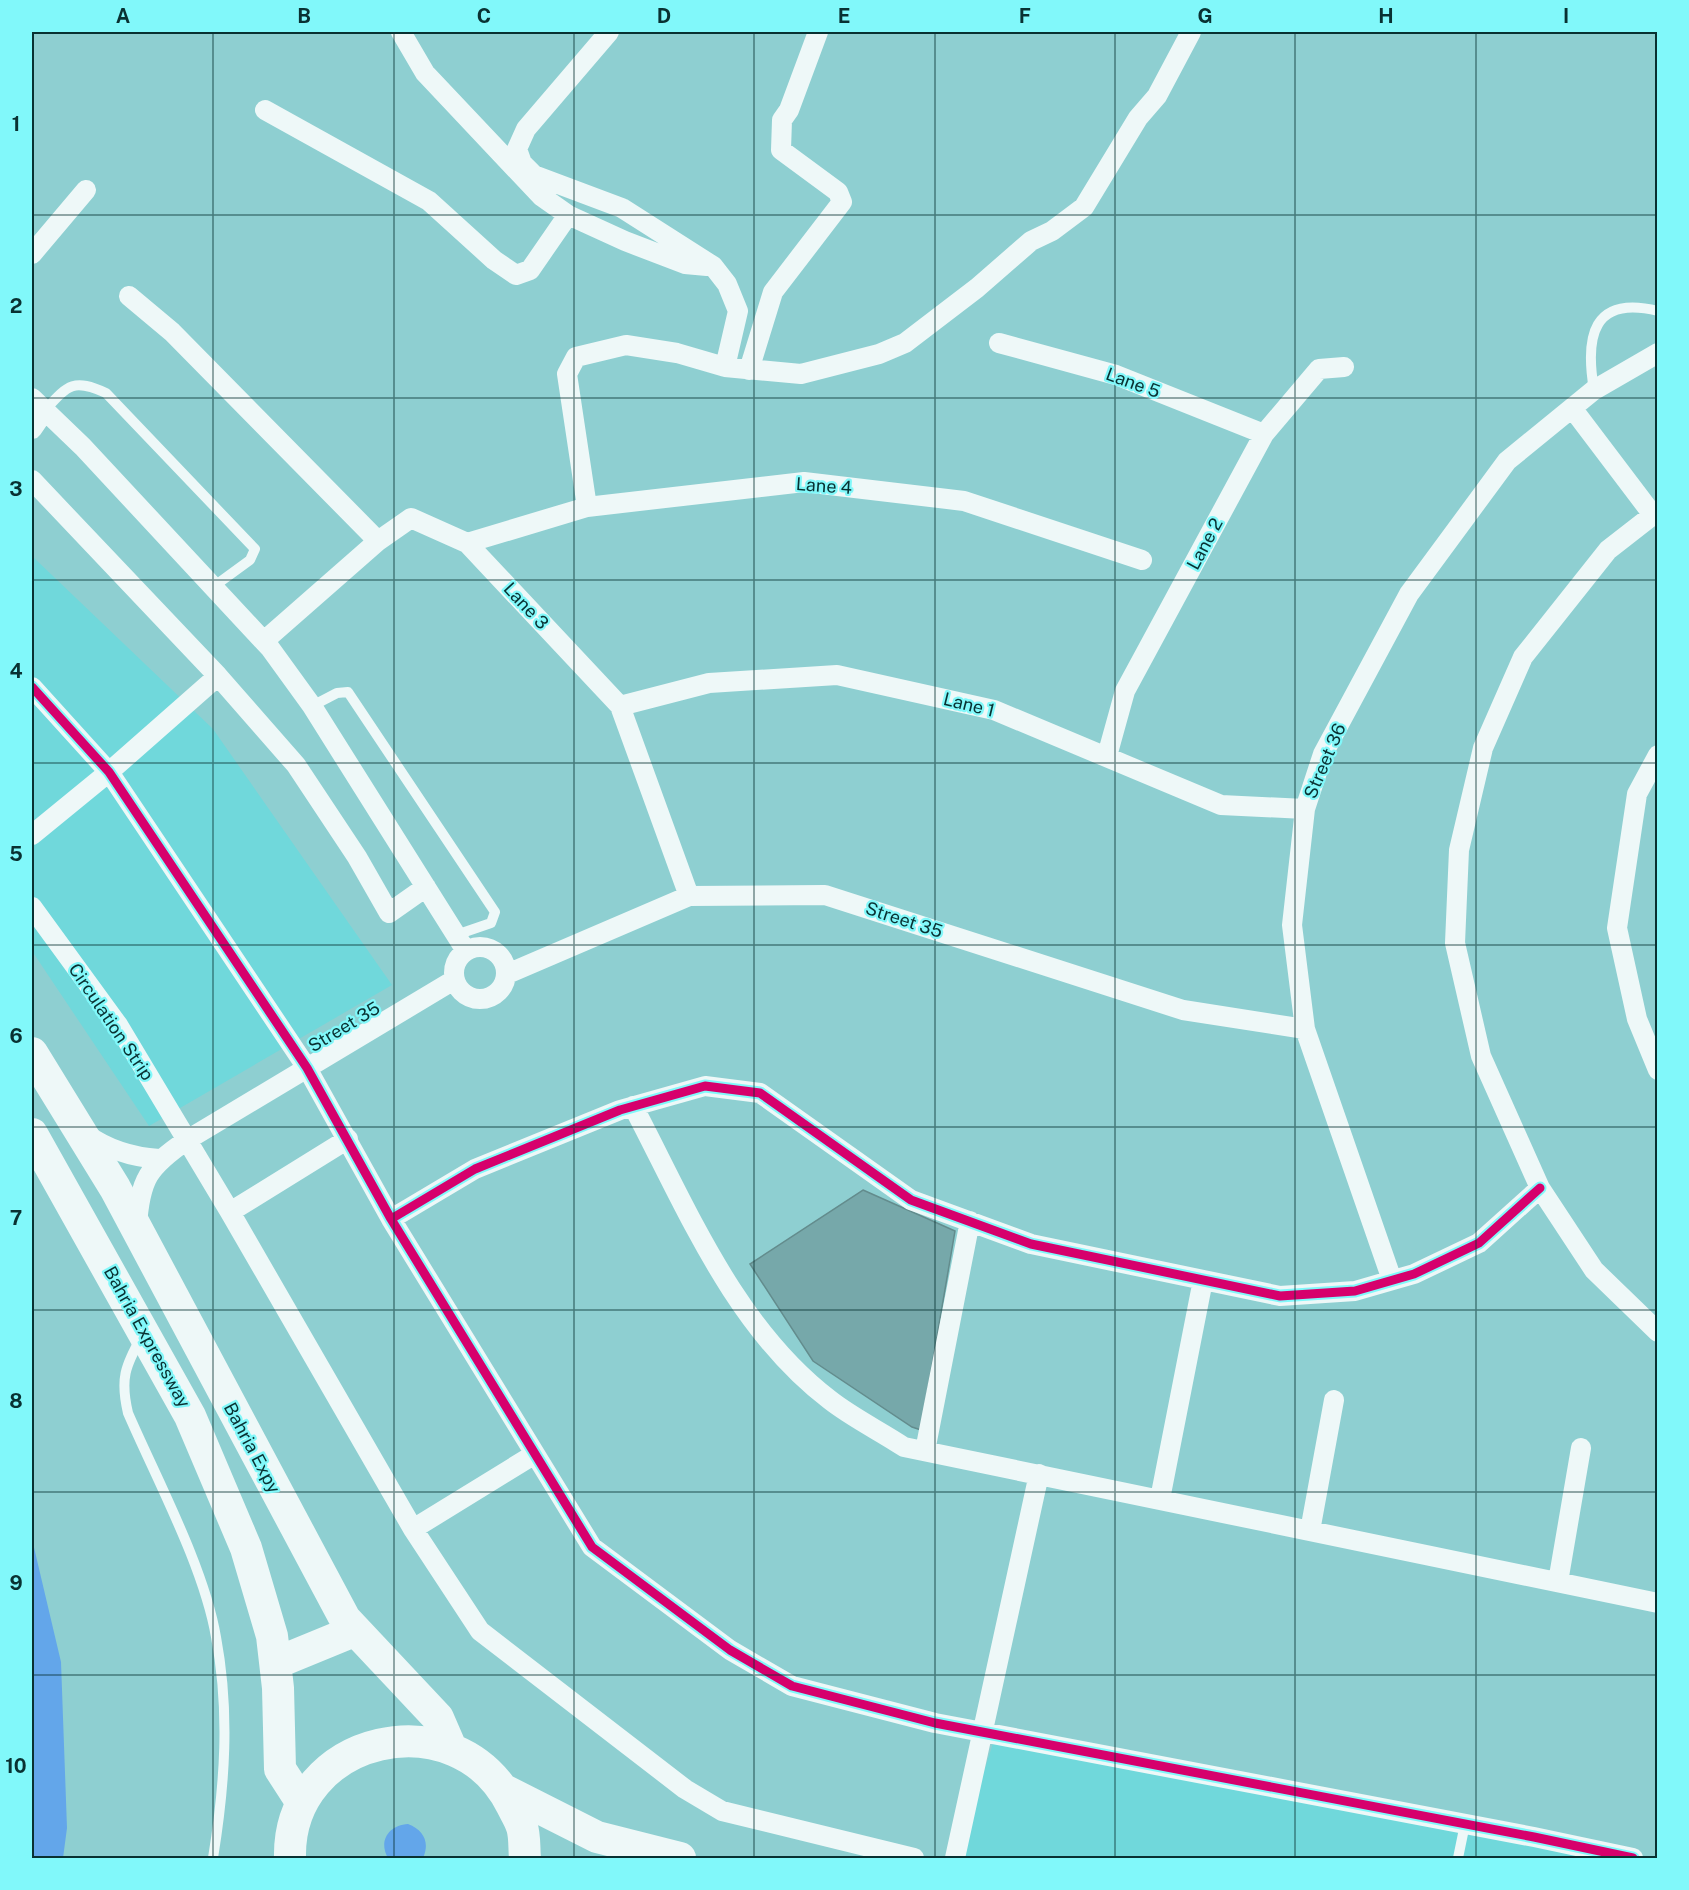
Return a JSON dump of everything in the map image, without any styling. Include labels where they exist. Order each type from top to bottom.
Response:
[{"type":"main road","points":[[32,1053],[79,1128]]},
{"type":"main road","name":"Bahria Expy","points":[[79,1128],[137,1230],[297,1531],[354,1631],[438,1718],[451,1748]]},
{"type":"main road","name":"Bahria Expressway","points":[[32,1134],[190,1416],[246,1548],[272,1636],[276,1663]]},
{"type":"main road","points":[[302,1803],[280,1769],[276,1663],[354,1631]]},
{"type":"main road","points":[[290,1858],[290,1841],[302,1803],[323,1775],[350,1754],[382,1742],[417,1740],[451,1748],[489,1772],[504,1790],[522,1826],[525,1858]]},
{"type":"main road","points":[[504,1790],[597,1837],[644,1854],[680,1858]]},
{"type":"street","points":[[401,32],[425,73],[519,176],[568,215],[685,264],[713,266]]},
{"type":"street","points":[[609,32],[526,129],[517,149],[522,163],[534,176],[622,208],[713,266],[727,284],[738,311],[724,368]]},
{"type":"street","points":[[749,370],[773,292],[842,202],[838,192],[781,150],[783,120],[789,110],[818,32]]},
{"type":"street","points":[[587,507],[567,374],[576,357],[626,345],[676,353],[724,368],[801,374],[879,354],[905,343],[977,288],[1031,241],[1071,218],[1084,207],[1138,118],[1156,96],[1191,32]]},
{"type":"street","points":[[265,110],[429,201],[494,260],[516,274],[530,270],[568,215]]},
{"type":"street","points":[[32,254],[86,190]]},
{"type":"street","points":[[129,296],[172,332],[378,541]]},
{"type":"street","name":"Lane 5","points":[[999,343],[1116,375],[1264,434]]},
{"type":"street","name":"Street 36","points":[[1392,1280],[1305,1029],[1292,925],[1305,809],[1323,754],[1409,594],[1507,461],[1594,390],[1658,353]]},
{"type":"street","name":"Lane 2","points":[[1107,756],[1125,691],[1264,434],[1319,369],[1344,367]]},
{"type":"street","points":[[32,429],[38,404]]},
{"type":"street","points":[[38,404],[264,641],[312,706],[461,943],[491,949],[504,962],[507,974],[501,990],[486,999],[475,999],[464,994],[454,980],[455,964],[461,943]]},
{"type":"street","points":[[1572,408],[1655,513],[1608,550],[1523,657],[1483,748],[1458,850],[1455,943],[1481,1056],[1540,1188],[1594,1270],[1658,1332]]},
{"type":"street","points":[[32,480],[218,676],[296,765],[357,857],[389,913],[426,887]]},
{"type":"street","name":"Lane 4","points":[[467,543],[587,507],[804,482],[964,501],[1142,560]]},
{"type":"street","name":"Lane 3","points":[[264,641],[378,541],[411,519],[467,543],[620,706],[690,896]]},
{"type":"street","name":"Lane 1","points":[[620,706],[709,683],[837,675],[994,710],[1221,806],[1305,809]]},
{"type":"street","points":[[32,835],[109,772],[218,676]]},
{"type":"street","points":[[32,687],[109,772],[307,1068],[391,1219],[592,1546],[730,1650],[792,1686],[934,1723],[1633,1858]]},
{"type":"street","points":[[1658,755],[1637,794],[1617,928],[1637,1019],[1658,1070]]},
{"type":"street","name":"Street 35","points":[[507,974],[690,896],[825,895],[1183,1010],[1305,1029]]},
{"type":"street","name":"Circulation Strip","points":[[32,907],[118,1025],[230,1212],[413,1529],[480,1631],[685,1789],[722,1811],[914,1858]]},
{"type":"street","name":"Street 35","points":[[159,1160],[187,1140],[454,980]]},
{"type":"street","points":[[391,1219],[475,1169],[633,1106],[705,1086],[760,1093],[911,1200],[1031,1244],[1280,1296],[1355,1291],[1414,1274],[1479,1243],[1540,1188]]},
{"type":"street","points":[[633,1106],[696,1228],[750,1320],[830,1400],[904,1447],[1658,1603]]},
{"type":"street","points":[[79,1128],[112,1149],[140,1158],[159,1160],[140,1194],[137,1230]]},
{"type":"street","points":[[230,1212],[348,1139]]},
{"type":"street","points":[[925,1451],[970,1221]]},
{"type":"street","points":[[1160,1499],[1203,1280]]},
{"type":"street","points":[[1310,1531],[1334,1400]]},
{"type":"street","points":[[1558,1582],[1581,1448]]},
{"type":"street","points":[[413,1529],[535,1454]]},
{"type":"street","points":[[955,1858],[1039,1474]]},
{"type":"lane","points":[[1594,390],[1589,359],[1591,335],[1606,314],[1623,307],[1658,311]]},
{"type":"lane","points":[[38,404],[67,386],[79,384],[106,393],[222,514],[255,549],[250,560],[213,587]]},
{"type":"lane","points":[[312,706],[337,693],[348,692],[495,912],[491,923],[461,943]]},
{"type":"lane","points":[[144,1332],[127,1362],[122,1388],[128,1413],[196,1570],[216,1635],[226,1718],[226,1760],[213,1858]]},
{"type":"lane","points":[[1458,1858],[1465,1824]]},
{"type":"shaded area","points":[[32,556],[213,729],[392,985],[149,1126],[32,951]]},
{"type":"shaded area","points":[[32,1539],[61,1662],[67,1828],[63,1858],[32,1858]]},
{"type":"shaded area","points":[[996,1734],[1639,1858],[956,1858]]},
{"type":"shaded area","points":[[408,1824],[422,1833],[426,1842],[423,1858],[388,1858],[384,1846],[387,1835],[395,1827]]},
{"type":"building","points":[[863,1190],[955,1231],[921,1430],[912,1427],[813,1361],[750,1264]]},
{"type":"cycle path","points":[[32,687],[109,772],[307,1068],[391,1219],[592,1547],[730,1650],[792,1686],[935,1723],[1534,1837],[1633,1858]]},
{"type":"cycle path","points":[[391,1219],[475,1169],[620,1110],[705,1086],[760,1093],[911,1200],[1031,1244],[1280,1296],[1355,1291],[1414,1274],[1479,1243],[1540,1188]]}]
